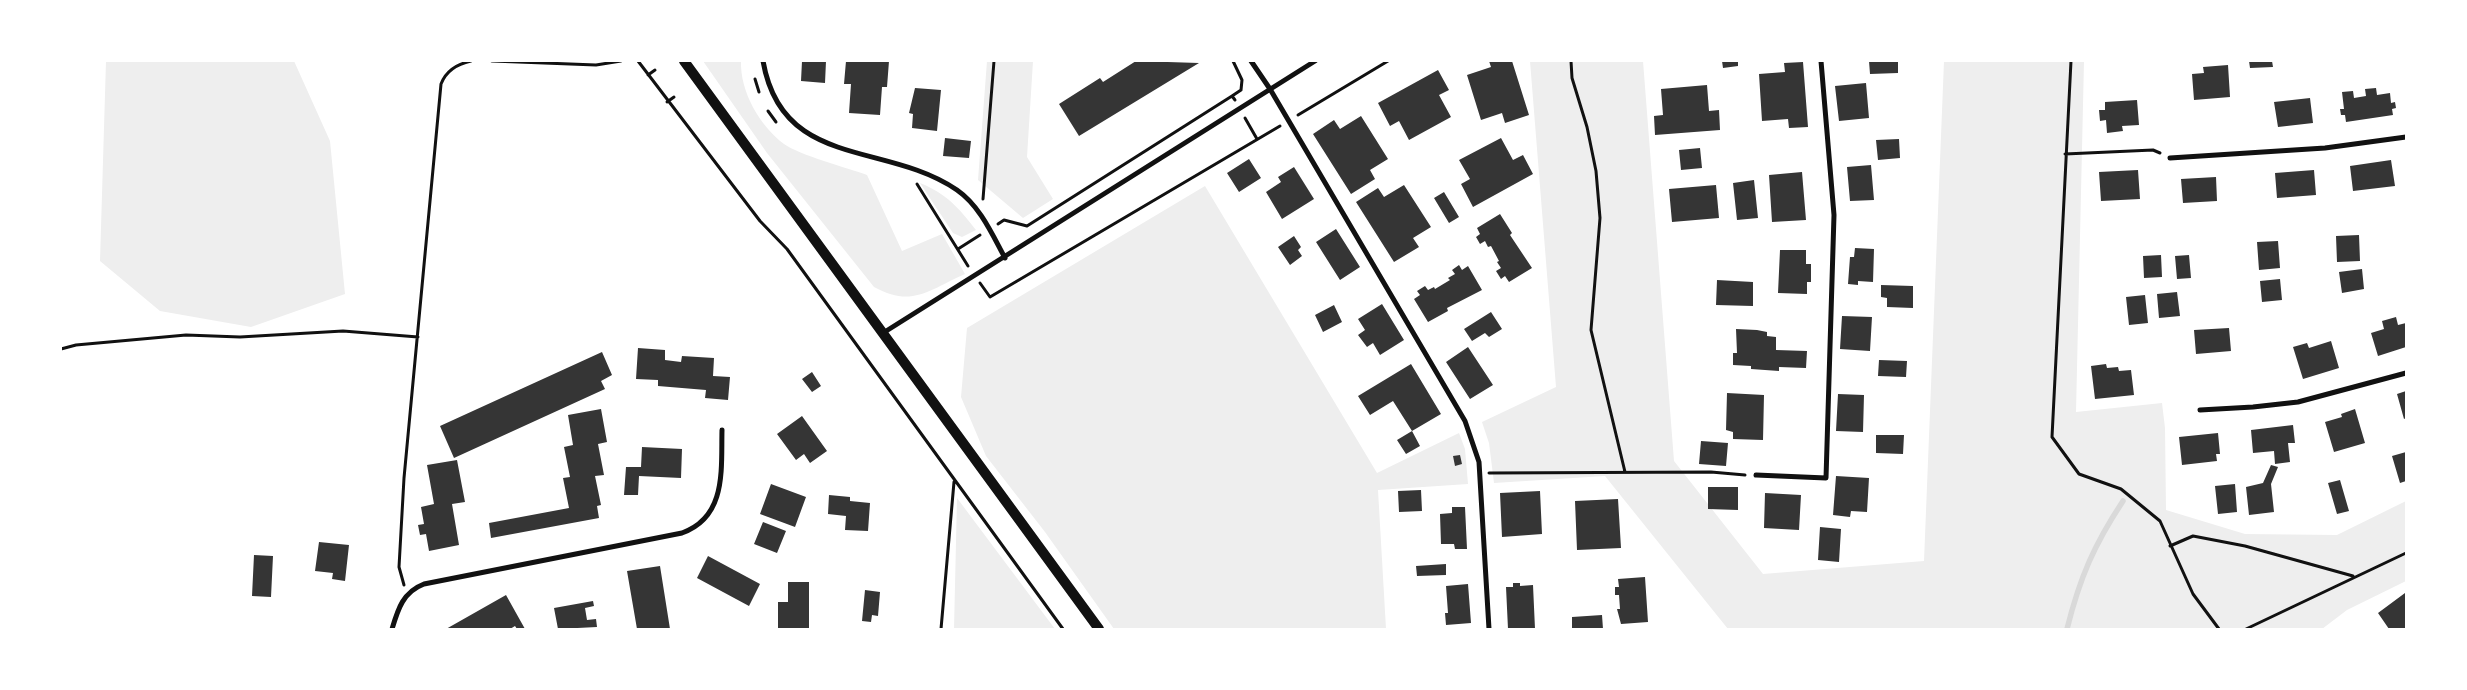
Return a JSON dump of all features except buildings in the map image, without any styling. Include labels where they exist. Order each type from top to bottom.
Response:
[{"type":"main road","points":[[684,61],[1099,629]]},
{"type":"street","points":[[763,61],[766,78],[779,108],[800,130],[819,140],[941,181],[971,202],[982,217],[1005,258]]},
{"type":"street","points":[[1251,61],[1270,89],[1465,421],[1477,451],[1480,473],[1489,629]]},
{"type":"street","points":[[883,334],[1315,61]]},
{"type":"street","points":[[1756,476],[1826,478],[1834,215],[1821,61]]},
{"type":"street","points":[[2170,158],[2316,148],[2406,138]]},
{"type":"street","points":[[2200,410],[2298,402],[2406,373]]},
{"type":"street","points":[[392,629],[399,607],[409,592],[434,581],[692,530],[708,517],[717,498],[720,486],[722,430]]},
{"type":"path","points":[[409,592],[404,585],[399,567],[404,478],[441,84],[445,74],[462,63],[471,61]]},
{"type":"path","points":[[492,61],[596,65],[621,61]]},
{"type":"path","points":[[638,61],[760,221],[787,249],[1063,629]]},
{"type":"path","points":[[982,217],[994,61]]},
{"type":"path","points":[[958,249],[1004,220],[1027,226],[1241,90],[1242,80],[1234,61]]},
{"type":"path","points":[[910,182],[919,185],[975,277],[990,297],[1388,61]]},
{"type":"path","points":[[1571,61],[1572,78],[1588,127],[1596,171],[1600,218],[1591,330],[1625,472]]},
{"type":"path","points":[[2071,61],[2052,437],[2078,474],[2121,489],[2160,521],[2193,594],[2219,629]]},
{"type":"path","points":[[648,75],[655,70]]},
{"type":"path","points":[[753,71],[756,86],[761,96]]},
{"type":"path","points":[[1232,96],[1257,139]]},
{"type":"path","points":[[668,102],[674,97]]},
{"type":"path","points":[[765,105],[782,128]]},
{"type":"path","points":[[2065,154],[2153,150],[2170,158]]},
{"type":"path","points":[[61,349],[76,345],[186,334],[240,337],[343,331],[418,337]]},
{"type":"path","points":[[1480,473],[1711,472],[1756,476]]},
{"type":"path","points":[[941,629],[954,481]]},
{"type":"path","points":[[2170,546],[2193,536],[2245,546],[2353,576]]},
{"type":"path","points":[[2246,629],[2406,552]]},
{"type":"shaded area","points":[[106,61],[294,61],[330,141],[345,294],[251,327],[160,311],[100,261]]},
{"type":"shaded area","points":[[703,61],[741,61],[744,85],[748,96],[760,118],[775,137],[791,148],[867,175],[902,251],[942,234],[965,274],[930,291],[910,296],[887,293],[874,287],[767,153]]},
{"type":"shaded area","points":[[987,61],[1033,61],[1027,157],[1053,199],[1023,218],[978,180]]},
{"type":"shaded area","points":[[1530,61],[1643,61],[1674,461],[1763,574],[1924,561],[1944,61],[2084,61],[2076,412],[2162,403],[2165,428],[2166,510],[2245,534],[2337,535],[2406,501],[2406,581],[2347,610],[2322,629],[1728,629],[1605,476],[1494,483],[1489,443],[1482,422],[1556,387]]},
{"type":"shaded area","points":[[920,183],[938,192],[951,202],[976,230],[962,237],[953,233]]},
{"type":"shaded area","points":[[1205,186],[1377,473],[1459,433],[1465,449],[1468,484],[1378,490],[1386,629],[1114,629],[1045,532],[986,456],[961,397],[967,328]]},
{"type":"shaded area","points":[[957,498],[1055,629],[954,629]]},
{"type":"waterway","points":[[2067,629],[2077,593],[2089,562],[2104,532],[2123,501]]}]
